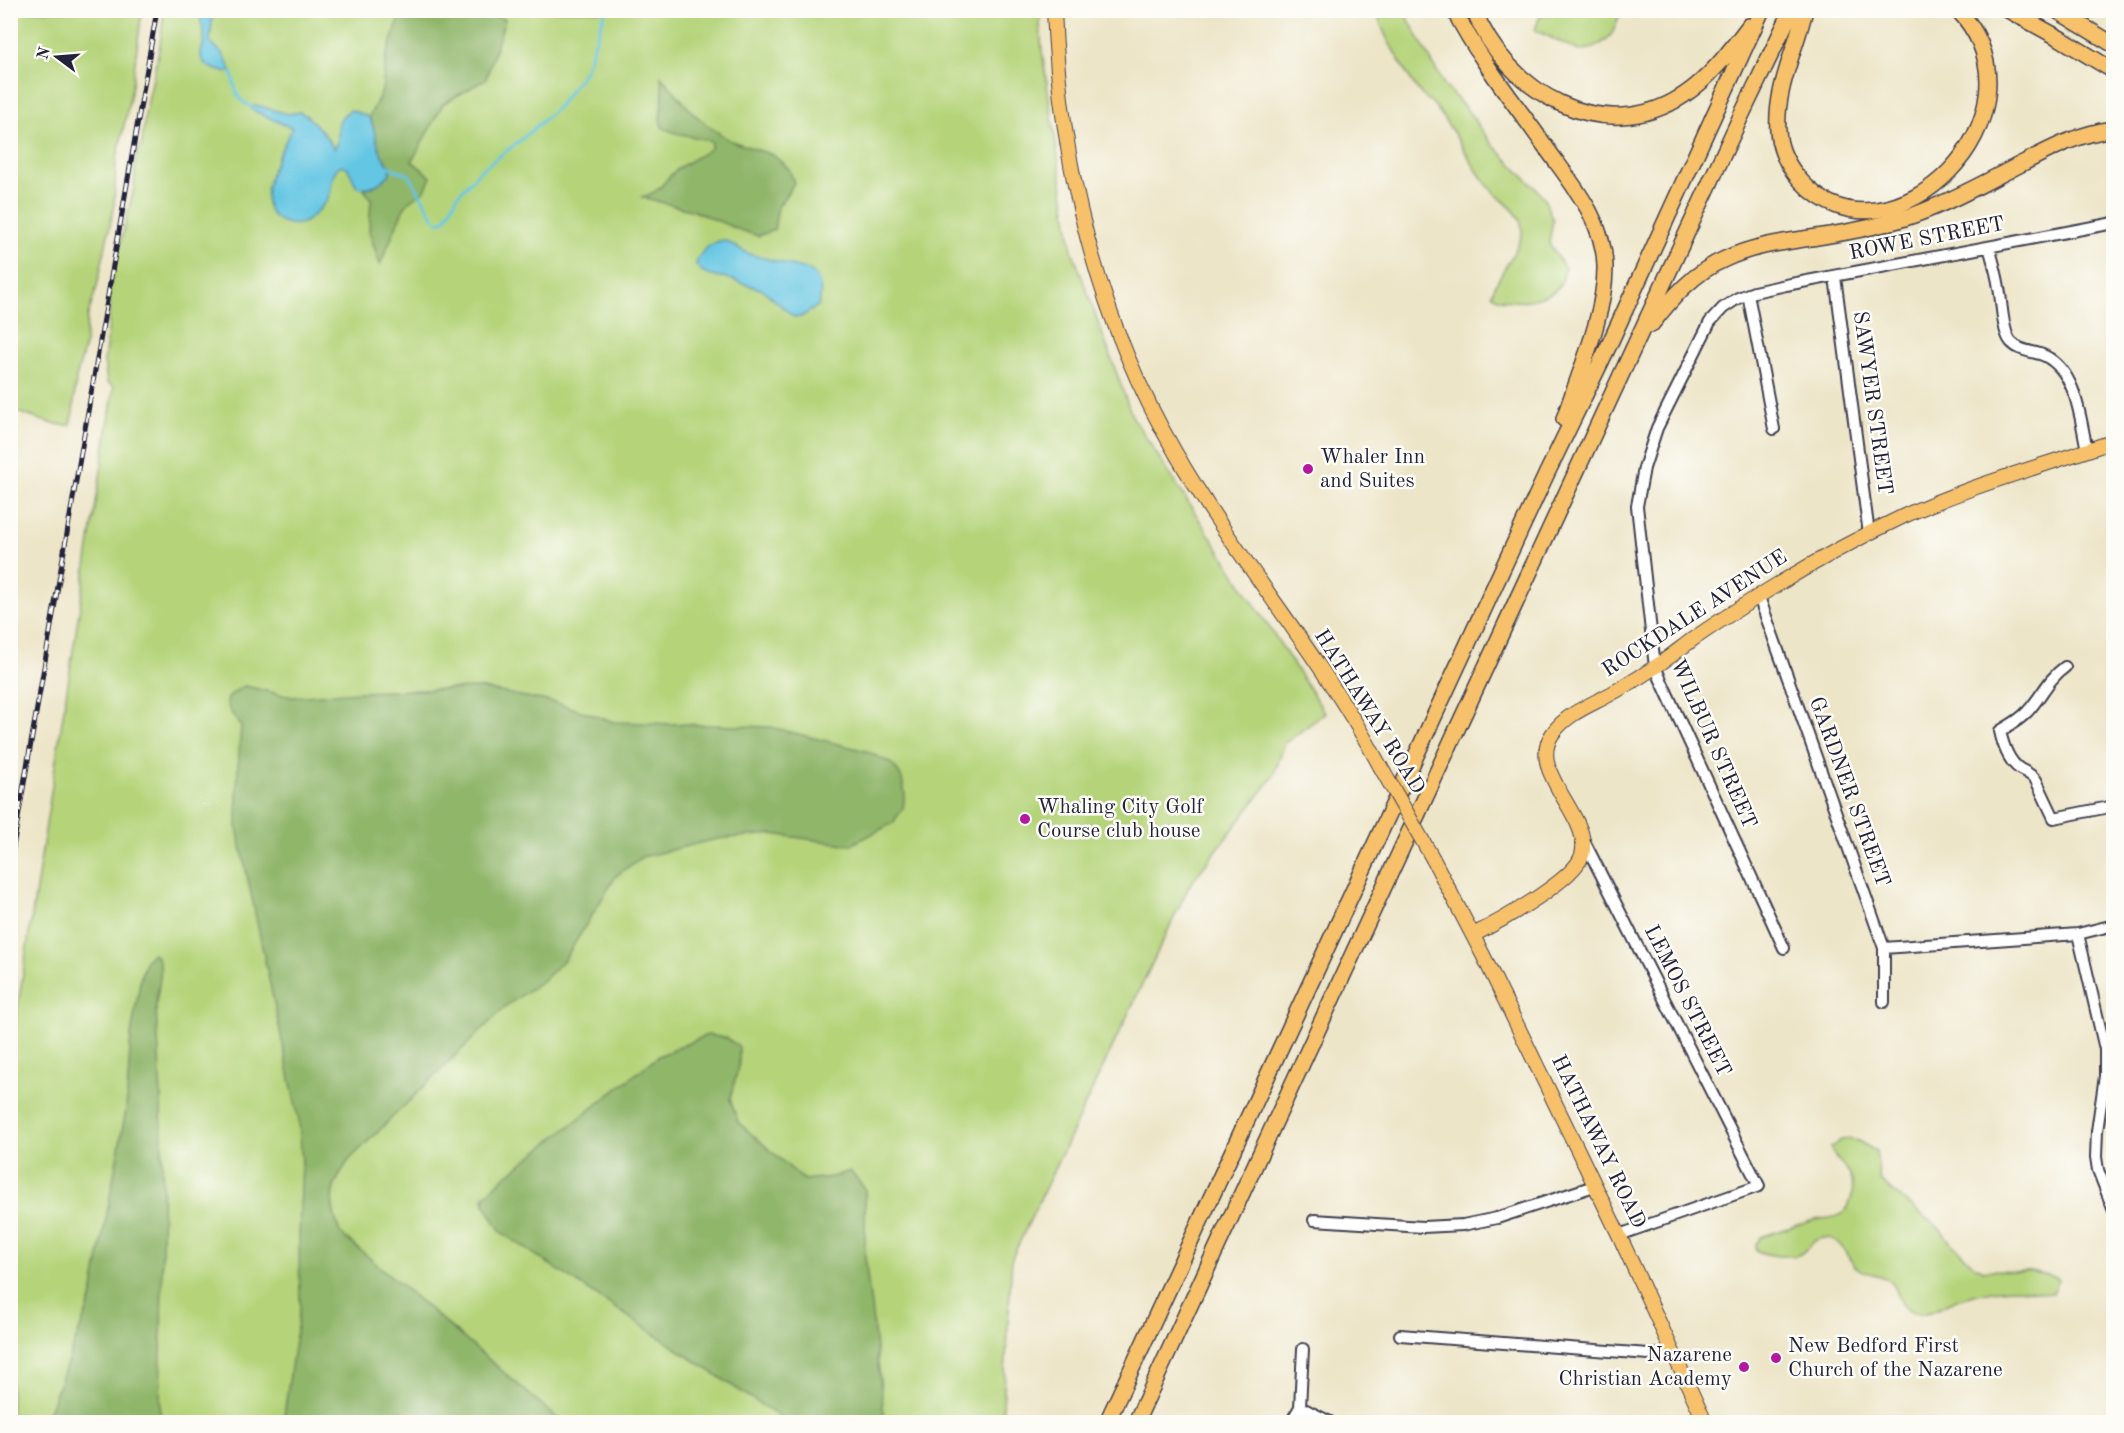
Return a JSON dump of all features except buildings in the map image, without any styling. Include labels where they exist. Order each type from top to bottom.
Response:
[{"type":"highway","points":[[1454,10],[1481,58],[1583,201],[1593,218],[1602,242],[1605,265],[1601,302],[1546,476]]},
{"type":"highway","points":[[1474,10],[1480,26],[1496,52],[1511,70],[1529,85],[1580,112],[1617,117],[1647,112],[1683,96],[1719,63],[1760,10]]},
{"type":"highway","points":[[1107,1422],[1609,345],[1760,10]]},
{"type":"highway","points":[[1136,1422],[1792,10]]},
{"type":"highway","points":[[1805,10],[1779,103],[1780,143],[1786,159],[1808,188],[1834,205],[1849,210],[1864,211],[1909,200],[1937,182],[1963,156],[1980,126],[1988,95],[1986,63],[1974,31],[1958,10]]},
{"type":"highway","points":[[2008,10],[2114,71]]},
{"type":"highway","points":[[2056,10],[2114,45]]},
{"type":"highway","points":[[1635,346],[1681,290],[1711,265],[1726,258],[1758,247],[1859,230],[1898,220],[1951,199],[2060,143],[2088,133],[2114,129]]},
{"type":"main road","name":"HATHAWAY ROAD","points":[[1054,10],[1059,87],[1072,175],[1098,274],[1136,374],[1153,411],[1185,468],[1235,546],[1361,730],[1433,859],[1473,935],[1619,1235],[1705,1422]]},
{"type":"main road","name":"ROCKDALE AVENUE","points":[[1580,834],[1547,765],[1546,753],[1548,740],[1558,726],[1577,711],[1655,667],[1696,637],[1808,566],[1869,534],[1940,501],[2114,441]]},
{"type":"main road","points":[[1473,935],[1551,888],[1570,872],[1582,856],[1580,834]]},
{"type":"street","name":"ROWE STREET","points":[[1748,294],[2114,223]]},
{"type":"street","points":[[1989,247],[2010,342],[2045,356],[2060,367],[2074,394],[2087,450]]},
{"type":"street","name":"SAWYER STREET","points":[[1835,277],[1869,534]]},
{"type":"street","points":[[1748,294],[1774,429]]},
{"type":"street","name":"WILBUR STREET","points":[[1748,294],[1723,308],[1710,322],[1661,419],[1644,468],[1637,506],[1655,667],[1784,948]]},
{"type":"street","name":"GARDNER STREET","points":[[1759,597],[1884,948],[1884,1002]]},
{"type":"street","points":[[2065,667],[2052,676],[2043,692],[2023,715],[2000,731],[2003,744],[2013,762],[2036,780],[2054,818],[2114,806]]},
{"type":"street","name":"LEMOS STREET","points":[[1580,834],[1758,1186],[1619,1235]]},
{"type":"street","points":[[1884,948],[2078,934],[2114,925]]},
{"type":"street","points":[[2078,934],[2093,1002],[2109,1040],[2097,1131],[2096,1157],[2098,1170],[2114,1211]]},
{"type":"street","points":[[1314,1220],[1423,1227],[1462,1225],[1497,1218],[1594,1186]]},
{"type":"street","points":[[1401,1335],[1675,1356]]},
{"type":"street","points":[[1291,1422],[1300,1407],[1304,1349]]},
{"type":"street","points":[[1300,1407],[1330,1422]]},
{"type":"green space","points":[[469,10],[505,19],[486,79],[443,104],[412,161],[431,177],[425,190],[410,200],[403,210],[380,265],[369,231],[371,199],[363,188],[373,187],[389,175],[391,167],[381,154],[369,117],[382,91],[386,56],[402,11],[418,11],[424,17],[435,11]]},
{"type":"green space","points":[[1553,10],[1624,11],[1620,14],[1607,40],[1593,48],[1579,51],[1535,30],[1539,18]]},
{"type":"green space","points":[[10,11],[142,11],[131,92],[116,163],[114,207],[97,286],[87,318],[85,345],[76,378],[70,425],[47,422],[11,410]]},
{"type":"green space","points":[[164,11],[1039,11],[1042,51],[1072,250],[1132,416],[1325,713],[1285,743],[1273,777],[1189,886],[1012,1258],[1002,1422],[11,1422],[11,1050],[114,387],[107,382],[104,361],[109,325],[110,286],[134,188],[136,158],[142,143]]},
{"type":"green space","points":[[1378,11],[1404,11],[1445,86],[1467,110],[1492,144],[1543,196],[1553,220],[1549,243],[1565,268],[1561,282],[1554,291],[1537,299],[1516,301],[1498,298],[1492,294],[1519,243],[1522,229],[1518,216],[1493,192],[1440,113],[1422,95],[1410,78],[1382,28]]},
{"type":"green space","points":[[661,76],[693,113],[710,127],[731,141],[773,155],[789,169],[794,183],[778,207],[774,230],[758,236],[694,211],[642,197],[658,189],[675,171],[711,148],[711,142],[672,132],[662,127],[660,119],[663,96]]},
{"type":"green space","points":[[245,686],[292,697],[479,688],[557,703],[614,722],[770,727],[866,751],[891,763],[902,779],[905,794],[903,808],[893,823],[851,845],[772,834],[716,839],[642,857],[616,876],[565,959],[542,981],[506,1006],[349,1160],[337,1179],[332,1203],[340,1233],[562,1422],[283,1422],[300,1306],[299,1236],[302,1162],[299,1121],[237,828],[237,782],[241,726],[227,704],[231,695]]},
{"type":"green space","points":[[153,953],[161,970],[156,1005],[162,1181],[160,1422],[45,1422],[91,1300],[126,1110],[131,1035],[141,976],[146,960]]},
{"type":"green space","points":[[707,1035],[727,1038],[739,1047],[739,1065],[730,1099],[738,1122],[804,1180],[832,1177],[850,1171],[865,1189],[865,1257],[885,1422],[787,1422],[501,1232],[485,1205],[484,1197],[503,1178],[659,1056]]},
{"type":"green space","points":[[1841,1140],[1858,1141],[1876,1151],[1880,1181],[1941,1230],[1975,1266],[1984,1270],[2030,1271],[2056,1277],[2059,1280],[2053,1294],[2022,1289],[1995,1290],[1959,1299],[1927,1313],[1914,1313],[1902,1304],[1892,1283],[1883,1277],[1859,1269],[1840,1245],[1832,1239],[1818,1239],[1804,1252],[1790,1256],[1778,1256],[1756,1250],[1756,1244],[1761,1237],[1815,1220],[1837,1216],[1846,1210],[1852,1197],[1852,1182],[1831,1147]]},
{"type":"water","points":[[200,10],[213,11],[210,42],[222,53],[232,72],[212,68],[204,63],[201,52],[204,36]]},
{"type":"water","points":[[255,105],[288,114],[300,112],[323,132],[334,149],[338,139],[339,124],[344,115],[351,110],[369,117],[379,149],[391,167],[389,175],[374,186],[357,187],[347,167],[341,165],[333,176],[328,198],[317,212],[300,224],[283,222],[272,214],[267,204],[267,192],[275,164],[292,128],[252,110]]},
{"type":"water","points":[[724,240],[749,254],[809,270],[817,277],[820,286],[821,296],[818,306],[801,317],[794,317],[763,290],[723,277],[711,276],[700,270],[696,264],[703,252],[710,245]]},
{"type":"waterway","points":[[387,166],[409,175],[434,218],[438,222],[445,220],[458,195],[481,170],[522,139],[558,107],[585,71],[606,10]]},
{"type":"waterway","points":[[232,72],[239,98],[254,108]]},
{"type":"railway","points":[[10,865],[157,10]]},
{"type":"place","name":"Whaler Inn and Suites","points":[[1308,469]]},
{"type":"place","name":"Whaling City Golf Course club house","points":[[1025,819]]},
{"type":"place","name":"New Bedford First Church of the Nazarene","points":[[1776,1358]]},
{"type":"place","name":"Nazarene Christian Academy","points":[[1744,1367]]}]
